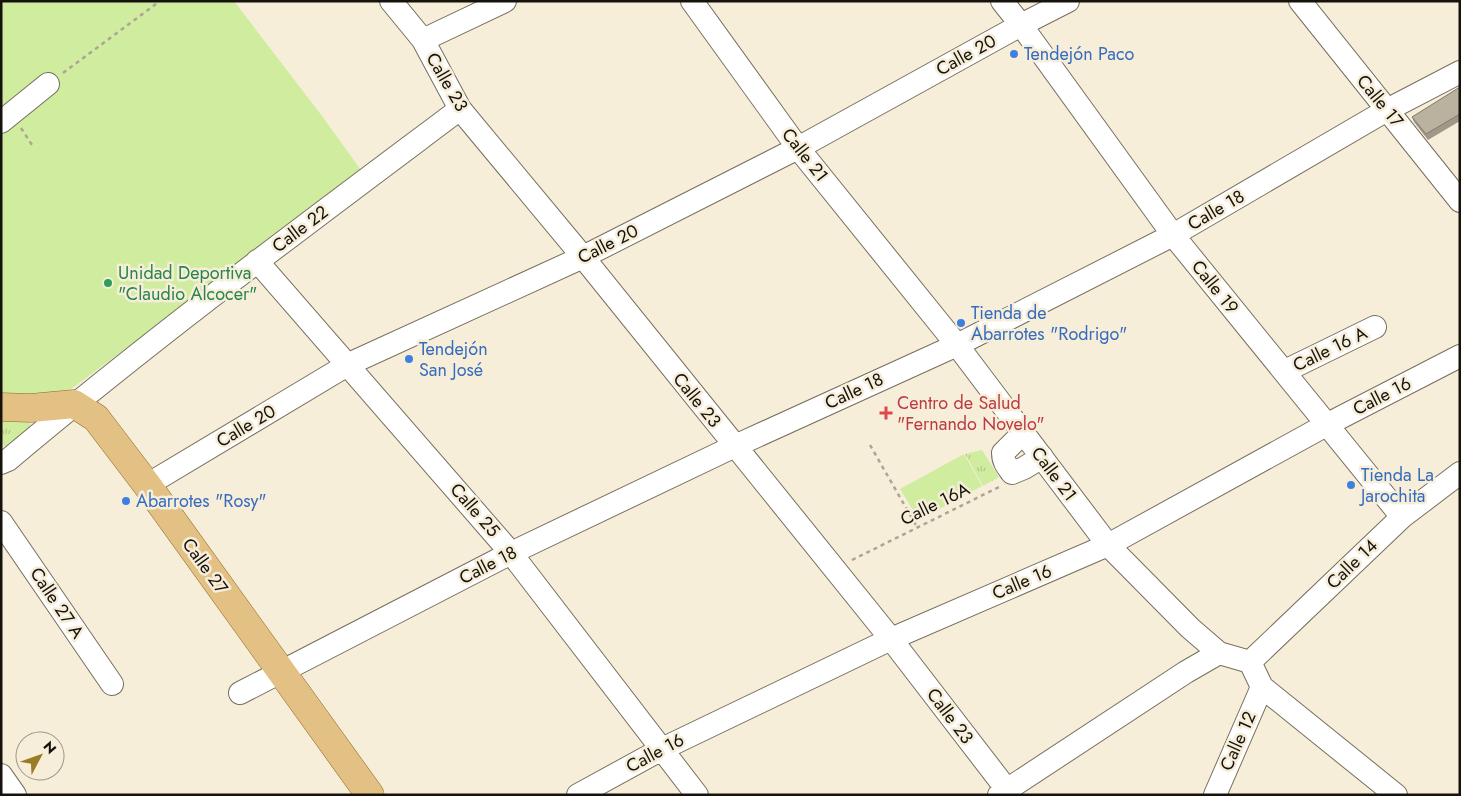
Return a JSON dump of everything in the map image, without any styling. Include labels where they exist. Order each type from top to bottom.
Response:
[{"type":"main road","points":[[1,407],[31,408],[74,404]]},
{"type":"main road","name":"Calle 27","points":[[74,404],[96,418],[147,485],[370,795]]},
{"type":"street","name":"Calle 23","points":[[391,1],[423,40],[460,109],[583,257],[835,568],[891,639],[1005,793]]},
{"type":"street","points":[[423,40],[505,1]]},
{"type":"street","name":"Calle 21","points":[[692,1],[798,148],[957,344],[1108,545],[1190,628],[1219,653],[1250,662]]},
{"type":"street","name":"Calle 19","points":[[1002,1],[1173,235],[1402,516]]},
{"type":"street","name":"Calle 20","points":[[147,485],[349,364],[583,257],[798,148],[1068,1]]},
{"type":"street","name":"Calle 17","points":[[1300,1],[1460,200]]},
{"type":"street","name":"Calle 18","points":[[240,693],[511,553],[735,446],[957,344],[1173,235],[1387,110],[1460,72]]},
{"type":"street","points":[[7,118],[48,84]]},
{"type":"street","name":"Calle 22","points":[[4,458],[257,261],[460,109]]},
{"type":"street","name":"Calle 25","points":[[257,261],[349,364],[511,553],[697,795]]},
{"type":"street","name":"Calle 16 A","points":[[1285,371],[1376,327]]},
{"type":"street","name":"Calle 16","points":[[578,795],[662,749],[891,639],[1108,545],[1328,424],[1460,356]]},
{"type":"street","points":[[1023,433],[1003,453],[1003,462],[1012,473],[1042,457]]},
{"type":"street","name":"Calle 14","points":[[1250,662],[1402,516],[1460,474]]},
{"type":"street","name":"Calle 27 A","points":[[1,522],[112,684]]},
{"type":"street","points":[[1005,793],[1186,672],[1219,653]]},
{"type":"street","points":[[1250,662],[1262,687],[1396,795]]},
{"type":"street","name":"Calle 12","points":[[1215,795],[1262,687]]},
{"type":"street","points":[[1,775],[15,795]]},
{"type":"path","points":[[48,84],[160,1]]},
{"type":"path","points":[[7,118],[34,148]]},
{"type":"path","points":[[870,445],[917,527]]},
{"type":"path","name":"Calle 16A","points":[[835,568],[1003,484]]},
{"type":"green space","name":"Unidad Deportiva \"Claudio Alcocer\"","points":[[1,1],[234,1],[363,173],[67,392],[32,398],[1,393]]},
{"type":"green space","points":[[1,419],[29,420],[32,429],[10,446],[4,446],[1,443]]},
{"type":"green space","points":[[982,450],[999,477],[983,486],[965,454]]},
{"type":"green space","points":[[964,454],[982,486],[919,520],[900,489]]},
{"type":"building","points":[[1460,87],[1460,114],[1426,134],[1412,117]]},
{"type":"place","name":"Tendejón Paco","points":[[1014,54]]},
{"type":"place","name":"Unidad Deportiva \"Claudio Alcocer\"","points":[[108,283]]},
{"type":"place","name":"Tienda de Abarrotes \"Rodrigo\"","points":[[961,323]]},
{"type":"place","name":"Tendejón San José","points":[[409,359]]},
{"type":"place","name":"Centro de Salud \"Fernando Novelo\"","points":[[886,413]]},
{"type":"place","name":"Tienda La Jarochita","points":[[1351,485]]},
{"type":"place","name":"Abarrotes \"Rosy\"","points":[[126,501]]}]
